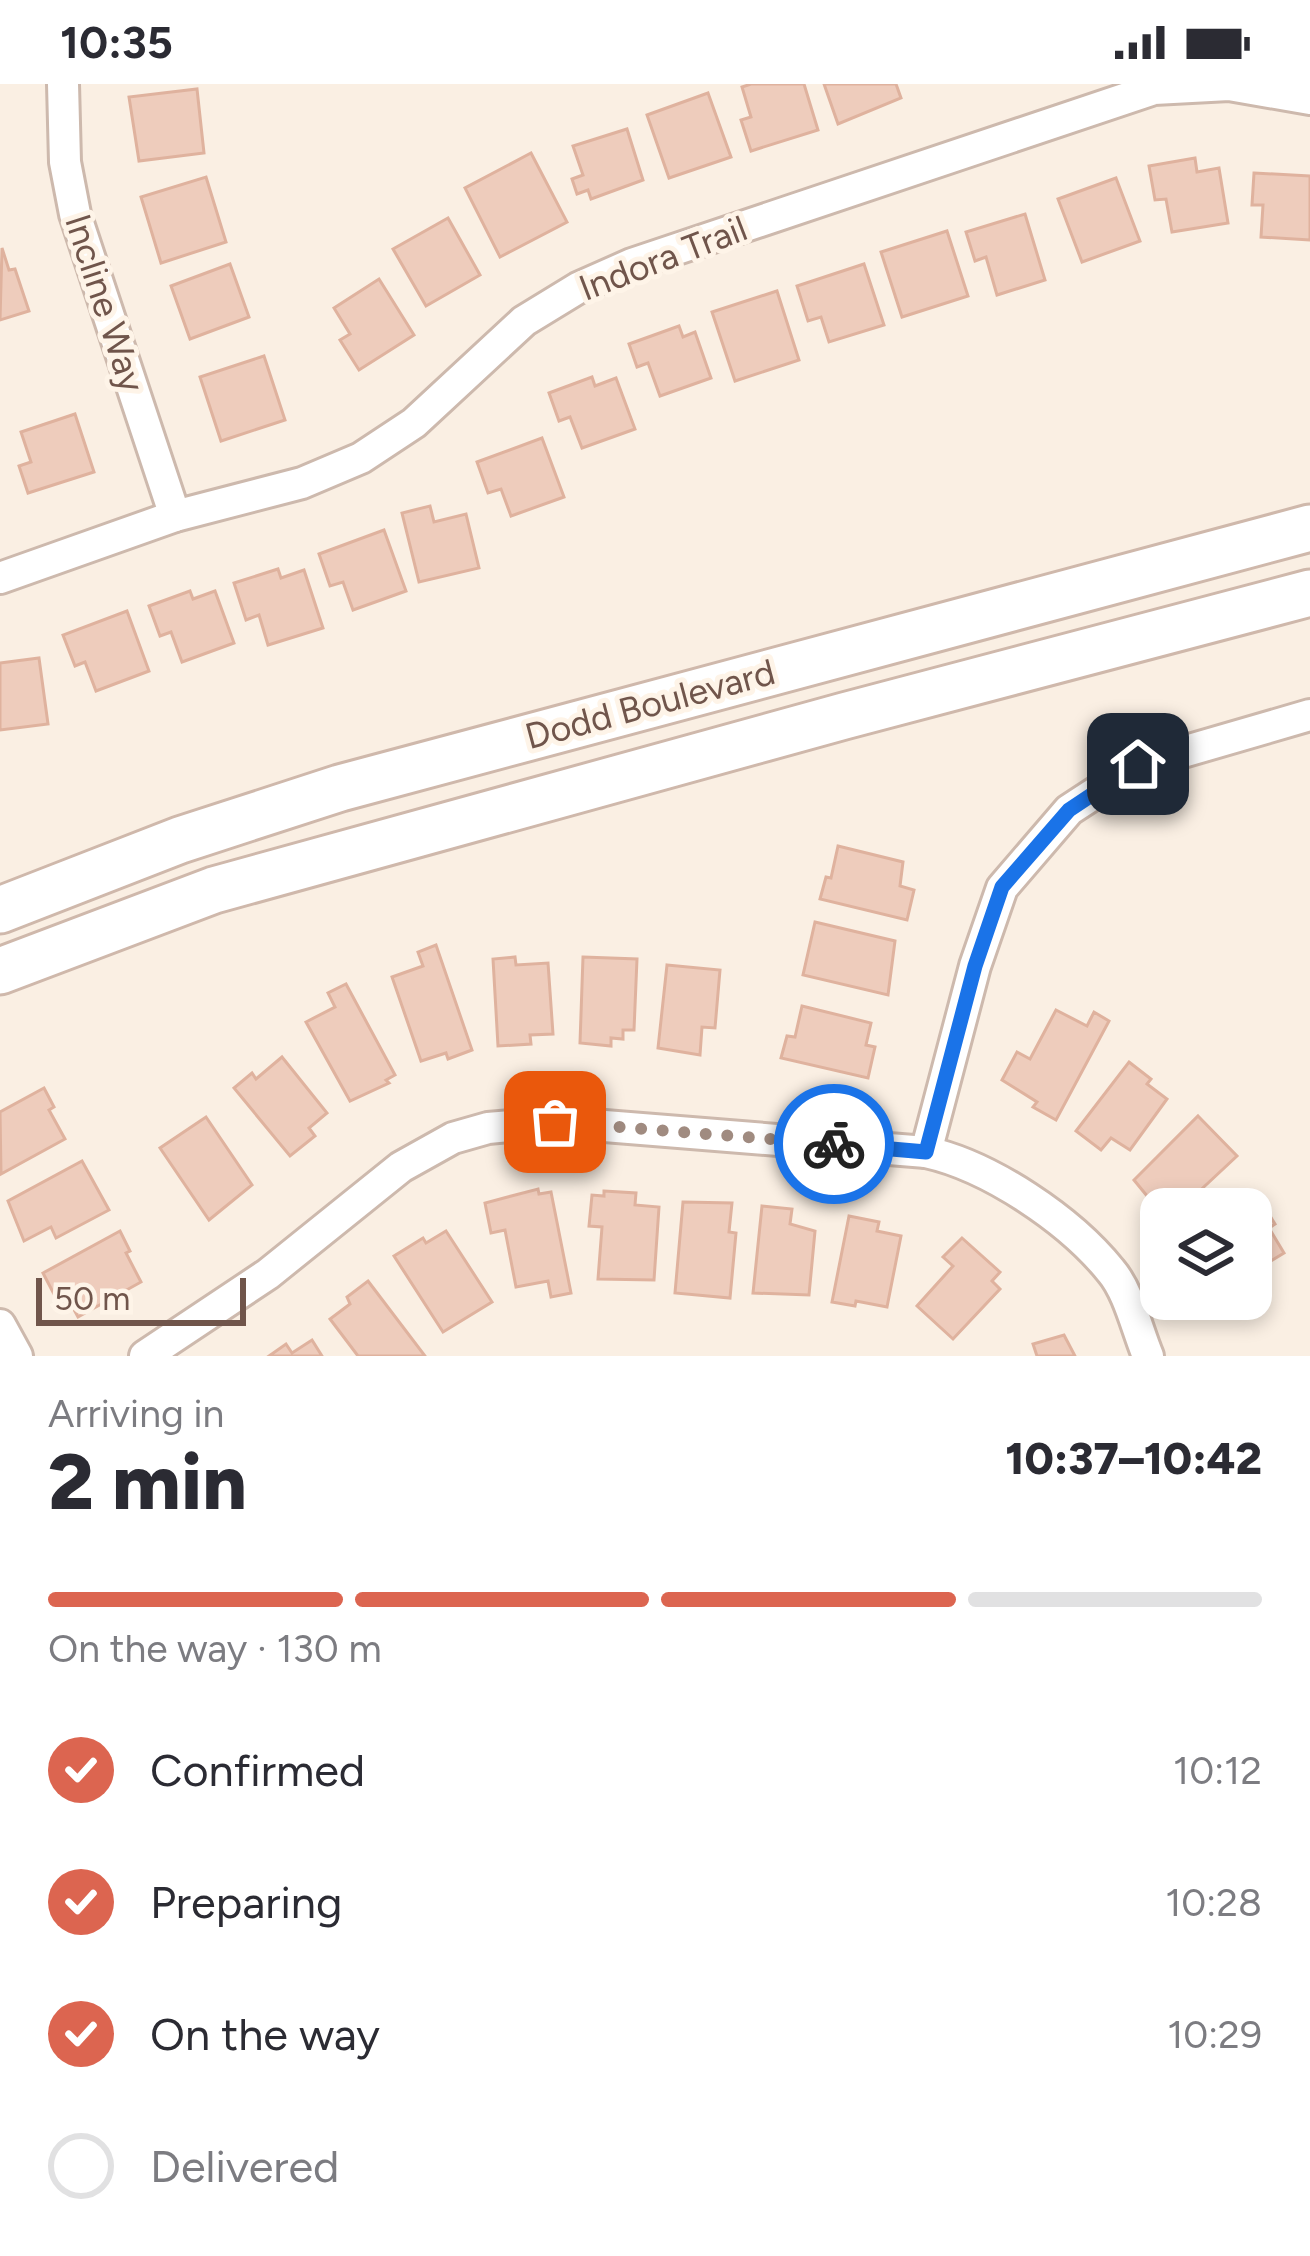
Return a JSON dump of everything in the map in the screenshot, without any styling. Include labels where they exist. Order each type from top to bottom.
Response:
[{"type":"main road","name":"Dodd Boulevard","points":[[0,910],[180,840],[340,788],[1310,528]]},
{"type":"main road","name":"Dodd Boulevard","points":[[0,971],[214,890],[1310,593]]},
{"type":"street","name":"Incline Way","points":[[63,84],[65,162],[74,214],[175,516]]},
{"type":"street","name":"Indora Trail","points":[[0,578],[175,516],[302,483],[361,458],[414,423],[524,321],[578,288],[632,264],[1154,88],[1228,85],[1310,99]]},
{"type":"street","points":[[926,1152],[975,966],[1002,887],[1069,810],[1138,764],[1310,716]]},
{"type":"street","points":[[145,1356],[268,1274],[401,1167],[453,1138],[488,1128],[555,1122],[926,1152],[957,1159],[1051,1214],[1114,1274],[1148,1356]]},
{"type":"street","points":[[0,1325],[17,1356]]},
{"type":"building","points":[[804,84],[818,130],[751,151],[741,120],[751,117],[742,87]]},
{"type":"building","points":[[824,84],[896,84],[901,98],[838,124]]},
{"type":"building","points":[[197,89],[204,153],[139,161],[129,97]]},
{"type":"building","points":[[708,93],[731,157],[669,178],[647,115]]},
{"type":"building","points":[[627,129],[643,180],[591,199],[588,190],[577,194],[572,179],[583,175],[573,146]]},
{"type":"building","points":[[531,153],[567,222],[500,257],[465,188]]},
{"type":"building","points":[[1195,158],[1197,172],[1219,168],[1228,223],[1172,232],[1166,199],[1155,200],[1149,166]]},
{"type":"building","points":[[1254,173],[1310,176],[1310,240],[1261,237],[1263,205],[1252,205]]},
{"type":"building","points":[[206,177],[226,242],[161,263],[141,197]]},
{"type":"building","points":[[1116,178],[1140,241],[1082,262],[1058,199]]},
{"type":"building","points":[[1025,214],[1045,280],[997,295],[986,257],[975,261],[966,232]]},
{"type":"building","points":[[448,218],[480,275],[426,306],[393,249]]},
{"type":"building","points":[[947,231],[968,296],[902,317],[881,252]]},
{"type":"building","points":[[2,248],[9,270],[15,269],[29,311],[0,320]]},
{"type":"building","points":[[230,264],[249,317],[190,339],[171,286]]},
{"type":"building","points":[[864,264],[884,325],[829,342],[821,317],[808,321],[797,286]]},
{"type":"building","points":[[379,279],[414,335],[359,370],[340,340],[350,334],[334,308]]},
{"type":"building","points":[[777,291],[799,360],[735,381],[712,312]]},
{"type":"building","points":[[679,326],[683,337],[695,332],[711,378],[660,396],[648,363],[637,367],[629,344]]},
{"type":"building","points":[[264,356],[285,420],[221,441],[200,377]]},
{"type":"building","points":[[592,377],[595,386],[616,378],[635,429],[582,448],[570,417],[559,421],[549,393]]},
{"type":"building","points":[[75,414],[94,472],[28,493],[19,466],[31,462],[21,432]]},
{"type":"building","points":[[542,438],[564,497],[511,516],[501,489],[488,493],[477,462]]},
{"type":"building","points":[[430,506],[434,522],[466,514],[479,568],[419,582],[402,513]]},
{"type":"building","points":[[384,530],[406,591],[353,610],[343,582],[330,586],[319,554]]},
{"type":"building","points":[[278,569],[281,578],[304,570],[323,628],[268,645],[259,615],[246,620],[234,583]]},
{"type":"building","points":[[190,591],[193,599],[215,591],[234,643],[182,662],[171,632],[160,636],[149,606]]},
{"type":"building","points":[[127,611],[149,671],[96,691],[85,662],[75,666],[63,635]]},
{"type":"building","points":[[39,658],[48,724],[0,730],[0,663]]},
{"type":"building","points":[[838,846],[903,862],[900,886],[914,890],[907,920],[820,899],[826,877],[831,878]]},
{"type":"building","points":[[815,922],[895,941],[888,995],[803,975]]},
{"type":"building","points":[[436,945],[472,1050],[448,1059],[446,1053],[421,1061],[392,977],[423,966],[418,952]]},
{"type":"building","points":[[515,957],[516,965],[548,963],[553,1034],[530,1035],[531,1044],[498,1046],[493,959]]},
{"type":"building","points":[[583,957],[637,959],[634,1030],[623,1030],[623,1039],[611,1038],[611,1046],[580,1043]]},
{"type":"building","points":[[667,965],[720,970],[715,1028],[702,1027],[700,1055],[658,1048]]},
{"type":"building","points":[[346,984],[395,1075],[386,1080],[389,1083],[350,1101],[306,1022],[335,1007],[328,993]]},
{"type":"building","points":[[802,1006],[871,1023],[866,1045],[875,1047],[868,1078],[781,1058],[787,1036],[795,1037]]},
{"type":"building","points":[[1056,1010],[1087,1026],[1094,1012],[1109,1021],[1056,1120],[1002,1080],[1017,1052],[1030,1059]]},
{"type":"building","points":[[282,1057],[327,1113],[309,1128],[315,1136],[290,1156],[234,1088],[252,1073],[256,1079]]},
{"type":"building","points":[[1129,1062],[1167,1099],[1130,1150],[1111,1138],[1101,1150],[1076,1131]]},
{"type":"building","points":[[44,1088],[54,1107],[49,1110],[65,1139],[1,1174],[0,1112]]},
{"type":"building","points":[[1198,1116],[1237,1156],[1203,1188],[1141,1188],[1134,1180]]},
{"type":"building","points":[[206,1117],[252,1185],[209,1220],[160,1148]]},
{"type":"building","points":[[82,1161],[109,1210],[56,1238],[51,1227],[24,1241],[8,1201]]},
{"type":"building","points":[[538,1189],[539,1194],[551,1192],[571,1293],[551,1297],[548,1281],[516,1287],[505,1230],[491,1233],[485,1203]]},
{"type":"building","points":[[604,1191],[636,1193],[635,1205],[659,1207],[654,1280],[598,1279],[602,1227],[589,1226],[592,1195],[604,1196]]},
{"type":"building","points":[[683,1202],[732,1203],[729,1232],[736,1233],[730,1298],[675,1293]]},
{"type":"building","points":[[762,1206],[792,1209],[790,1224],[815,1231],[809,1295],[753,1293]]},
{"type":"building","points":[[849,1216],[879,1222],[877,1231],[901,1236],[887,1307],[832,1302]]},
{"type":"building","points":[[120,1231],[141,1282],[78,1317],[66,1295],[57,1300],[43,1273]]},
{"type":"building","points":[[446,1231],[492,1302],[443,1332],[394,1256],[423,1238],[426,1243]]},
{"type":"building","points":[[1272,1233],[1284,1253],[1272,1260]]},
{"type":"building","points":[[962,1238],[1000,1272],[992,1281],[1000,1289],[953,1339],[917,1306],[953,1266],[943,1257]]},
{"type":"building","points":[[368,1281],[425,1356],[358,1356],[330,1319]]},
{"type":"building","points":[[1064,1335],[1075,1356],[1037,1356],[1033,1344]]},
{"type":"building","points":[[312,1340],[322,1356],[269,1356],[286,1344],[292,1353]]},
{"type":"way so far","points":[[555,1122],[834,1144]]},
{"type":"route","points":[[834,1144],[926,1152],[975,966],[1002,887],[1069,810],[1138,764]]}]
